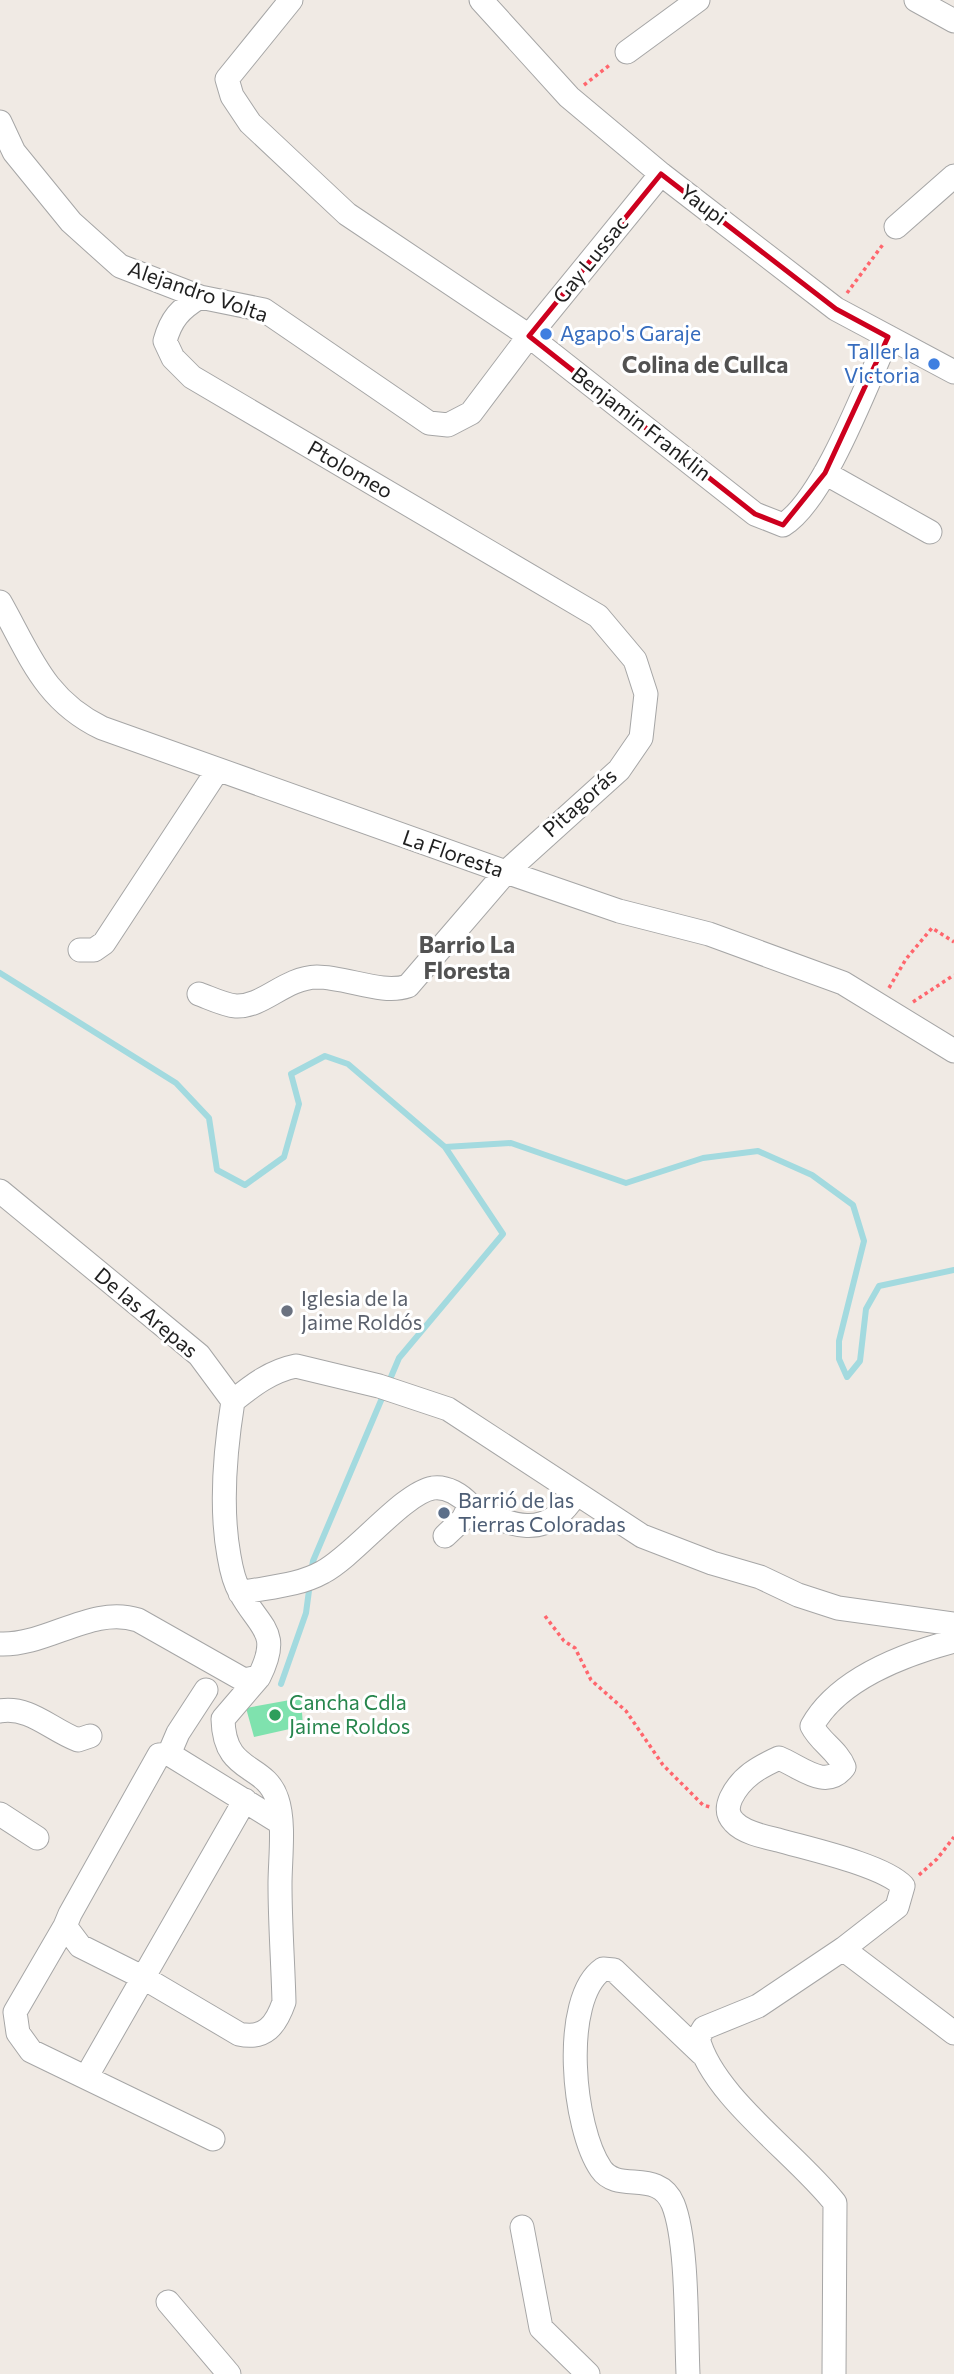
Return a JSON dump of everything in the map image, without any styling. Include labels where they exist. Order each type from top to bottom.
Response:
[{"type":"street","name":"Benjamin Franklin","points":[[291,0],[227,79],[232,96],[250,123],[347,214],[529,336],[769,521],[783,525],[792,519],[825,473],[888,337]]},
{"type":"street","name":"Yaupi","points":[[481,0],[569,96],[661,174],[836,309],[954,372]]},
{"type":"street","points":[[627,52],[698,0]]},
{"type":"street","points":[[916,0],[954,21]]},
{"type":"street","name":"Alejandro Volta","points":[[0,122],[14,152],[71,222],[120,266],[200,297],[264,310],[429,423],[448,425],[471,413]]},
{"type":"street","name":"Gay Lussac","points":[[471,413],[529,336],[661,174]]},
{"type":"street","points":[[896,227],[954,176]]},
{"type":"street","name":"Ptolomeo","points":[[200,297],[183,307],[170,323],[165,341],[173,358],[192,376],[598,616]]},
{"type":"street","points":[[825,473],[930,532]]},
{"type":"street","name":"La Floresta","points":[[0,601],[48,689],[77,716],[217,771],[506,872],[619,911],[709,934],[843,983],[954,1051]]},
{"type":"street","name":"Pitagorás","points":[[199,994],[234,1006],[250,1004],[297,978],[350,979],[384,989],[408,986],[506,872],[619,770],[641,738],[646,694],[635,660],[598,616]]},
{"type":"street","points":[[80,950],[94,950],[104,943],[217,771]]},
{"type":"street","name":"De las Arepas","points":[[0,1191],[199,1355],[233,1401]]},
{"type":"street","points":[[65,1926],[80,1946],[144,1978],[239,2034],[253,2037],[266,2033],[278,2020],[284,2002],[277,1798],[264,1781],[235,1759],[227,1748],[223,1720],[259,1677],[271,1645],[267,1630],[240,1594],[229,1555],[225,1488],[233,1401],[253,1385],[281,1369],[296,1366],[386,1388],[448,1409],[642,1536],[712,1563],[760,1577],[798,1595],[858,1612],[954,1624]]},
{"type":"street","points":[[240,1594],[295,1583],[325,1572],[425,1491],[434,1487],[451,1490],[470,1505],[505,1524],[522,1528],[550,1520],[564,1512],[575,1494]]},
{"type":"street","points":[[445,1536],[463,1519],[470,1505]]},
{"type":"street","points":[[0,1644],[46,1637],[120,1614],[138,1620],[244,1679],[259,1677]]},
{"type":"street","points":[[701,2053],[698,2038],[704,2028],[758,2006],[843,1949],[897,1907],[903,1886],[895,1878],[758,1835],[735,1824],[728,1814],[734,1793],[747,1776],[779,1758],[820,1778],[832,1779],[844,1767],[842,1760],[825,1747],[812,1726],[818,1716],[859,1681],[926,1648],[954,1641]]},
{"type":"street","points":[[169,1754],[178,1733],[206,1690]]},
{"type":"street","points":[[0,1710],[14,1708],[26,1712],[78,1740],[90,1736]]},
{"type":"street","points":[[213,2140],[31,2051],[18,2033],[15,2012],[159,1755],[169,1754],[279,1822]]},
{"type":"street","points":[[92,2067],[245,1800]]},
{"type":"street","points":[[0,1814],[37,1838]]},
{"type":"street","points":[[843,1949],[954,2033]]},
{"type":"street","points":[[688,2374],[682,2265],[673,2204],[663,2190],[655,2185],[643,2181],[622,2181],[602,2170],[584,2132],[577,2101],[576,2043],[585,1991],[594,1975],[603,1969],[614,1970],[701,2053],[735,2099],[835,2203],[834,2374]]},
{"type":"street","points":[[522,2227],[541,2328],[588,2374]]},
{"type":"street","points":[[167,2302],[229,2374]]},
{"type":"path","points":[[569,96],[627,52]]},
{"type":"path","points":[[836,309],[896,227]]},
{"type":"path","points":[[887,1010],[906,958],[932,928],[954,942]]},
{"type":"path","points":[[887,1010],[954,975]]},
{"type":"path","points":[[545,1616],[564,1641],[575,1648],[591,1680],[638,1725],[663,1765],[703,1805],[728,1814]]},
{"type":"path","points":[[903,1886],[937,1859],[954,1837]]},
{"type":"highlighted area","points":[[661,174],[836,309],[888,337],[825,473],[783,525],[755,514],[529,336]]},
{"type":"green space","name":"Cancha Cdla Jaime Roldos","points":[[301,1698],[303,1726],[254,1737],[246,1708]]},
{"type":"waterway","points":[[0,973],[176,1083],[209,1118],[217,1170],[245,1185],[284,1157],[299,1104],[291,1074],[325,1056],[348,1064],[445,1147],[503,1234],[399,1358],[313,1561],[311,1573]]},
{"type":"waterway","points":[[445,1147],[511,1143],[626,1183],[703,1158],[758,1151],[812,1175],[853,1205],[864,1241],[839,1341],[839,1359],[847,1377],[860,1361],[866,1309],[879,1286],[954,1270]]},
{"type":"waterway","points":[[281,1684],[306,1613],[310,1583]]},
{"type":"place","name":"Agapo's Garaje","points":[[546,334]]},
{"type":"place","name":"Taller la Victoria","points":[[934,364]]},
{"type":"place","name":"Iglesia de la Jaime Roldós","points":[[287,1311]]},
{"type":"place","name":"Barrió de las Tierras Coloradas","points":[[444,1513]]},
{"type":"place","name":"Cancha Cdla Jaime Roldos","points":[[275,1715]]},
{"type":"district","name":"Colina de Cullca","points":[[705,365]]},
{"type":"district","name":"Barrio La Floresta","points":[[467,958]]}]
